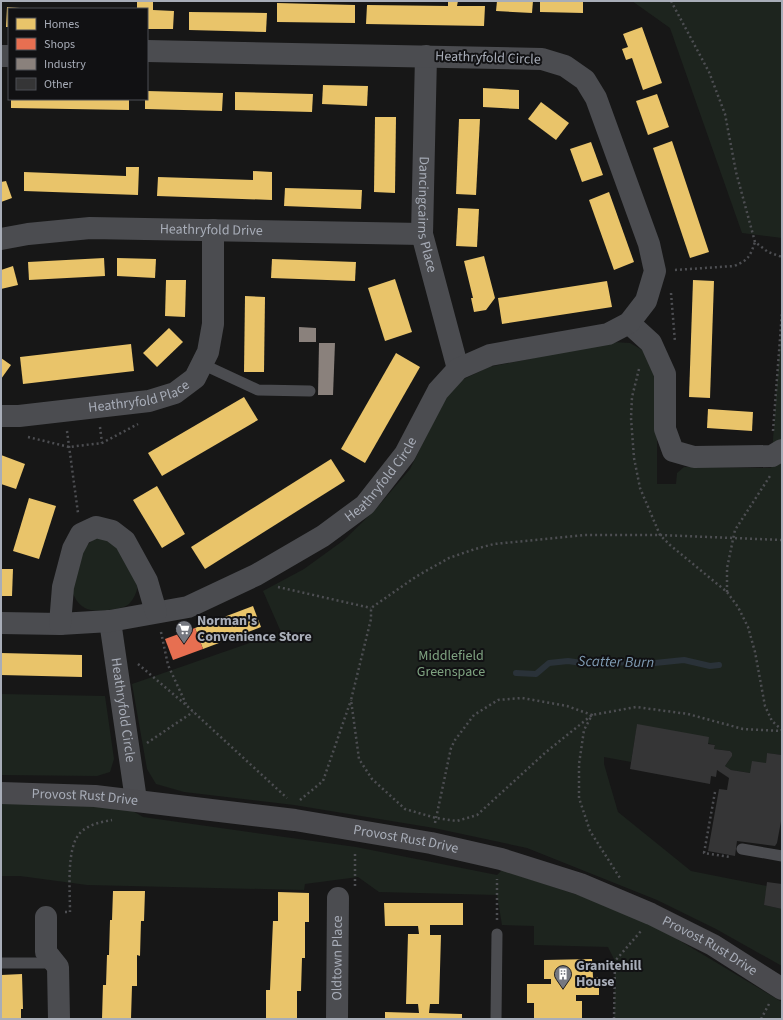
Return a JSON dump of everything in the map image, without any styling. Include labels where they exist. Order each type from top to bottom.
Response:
[{"type":"street","name":"Heathryfold Circle","points":[[1,623],[60,624],[110,621],[188,607],[256,575],[323,536],[365,505],[405,454],[438,391],[458,369],[490,355],[608,334],[629,323],[646,301],[662,271],[649,244],[596,98],[585,80],[565,66],[542,59],[148,51]]},
{"type":"street","name":"Dancingcairns Place","points":[[426,56],[422,234],[458,369]]},
{"type":"street","name":"Heathryfold Drive","points":[[1,239],[28,234],[90,228],[422,234]]},
{"type":"street","name":"Heathryfold Place","points":[[1,416],[19,416],[149,401],[175,394],[195,378],[208,352],[213,324],[213,230]]},
{"type":"street","points":[[629,323],[651,343],[665,374],[665,429],[673,451],[694,457],[777,453]]},
{"type":"street","points":[[60,624],[63,587],[73,549],[81,534],[96,527],[112,531],[125,542],[147,581],[156,612]]},
{"type":"street","name":"Heathryfold Circle","points":[[110,621],[114,657],[136,800]]},
{"type":"street","name":"Provost Rust Drive","points":[[1,793],[88,795],[294,812],[501,859],[580,884],[651,914],[713,945],[782,989]]},
{"type":"street","name":"Oldtown Place","points":[[337,1019],[338,898]]},
{"type":"street","points":[[46,917],[46,952],[58,967],[59,1019]]},
{"type":"lane","points":[[202,364],[258,390],[310,391]]},
{"type":"lane","points":[[742,849],[782,856]]},
{"type":"lane","points":[[496,1019],[497,934]]},
{"type":"lane","points":[[1,963],[55,963]]},
{"type":"path","points":[[671,1],[709,72],[725,114],[736,172],[756,242],[768,252],[782,257]]},
{"type":"path","points":[[675,348],[662,271],[734,266],[743,263],[750,256],[756,242]]},
{"type":"path","points":[[727,592],[728,568],[735,530],[770,476],[777,453],[782,312]]},
{"type":"path","points":[[651,343],[644,351],[632,397],[631,418],[634,458],[640,488],[660,535],[727,592],[738,607],[748,627],[755,652],[765,706],[772,721],[782,730]]},
{"type":"path","points":[[65,411],[81,534]]},
{"type":"path","points":[[25,436],[69,447],[102,442],[143,422]]},
{"type":"path","points":[[256,575],[272,586],[371,608],[417,576],[449,558],[494,544],[585,535],[660,535],[782,540]]},
{"type":"path","points":[[114,657],[128,656],[186,705],[294,812],[323,781],[351,700],[371,619],[371,608]]},
{"type":"path","points":[[156,612],[168,665],[186,705]]},
{"type":"path","points":[[431,844],[451,748],[455,740],[474,715],[498,700],[522,698],[567,706],[592,715]]},
{"type":"path","points":[[351,700],[359,759],[372,779],[404,809],[436,818],[458,821],[477,815],[546,752],[592,715],[636,707],[688,714],[743,729],[782,730]]},
{"type":"path","points":[[128,749],[143,747],[193,712]]},
{"type":"path","points":[[592,715],[584,730],[579,764],[579,798],[590,831],[622,880]]},
{"type":"path","points":[[46,917],[46,911],[70,912],[71,854],[76,838],[88,827],[99,822],[114,819]]},
{"type":"path","points":[[497,920],[498,875],[501,859]]},
{"type":"path","points":[[355,868],[355,877]]},
{"type":"path","points":[[614,1019],[615,961],[644,927],[651,914]]},
{"type":"green space","points":[[632,1],[782,1],[782,238],[742,233],[670,28]]},
{"type":"green space","name":"Middlefield Greenspace","points":[[782,312],[782,755],[767,753],[766,763],[750,773],[731,770],[725,766],[732,756],[730,751],[714,749],[715,745],[637,725],[631,762],[604,757],[604,764],[618,812],[691,871],[767,886],[764,905],[782,909],[782,966],[716,929],[657,900],[527,848],[434,828],[294,805],[184,792],[156,784],[147,769],[132,684],[281,632],[263,591],[304,569],[344,540],[375,510],[410,469],[447,395],[464,379],[489,367],[613,342],[630,343],[644,351],[657,373],[657,484],[676,484],[677,473],[684,467],[771,468]]},
{"type":"green space","points":[[96,538],[111,541],[115,544],[138,581],[135,595],[129,604],[120,608],[89,610],[76,600],[72,592],[71,589],[78,560],[84,548]]},
{"type":"green space","points":[[1,694],[105,696],[114,759],[110,772],[97,776],[1,775]]},
{"type":"green space","points":[[1,803],[94,806],[133,811],[143,817],[356,847],[497,875],[502,870],[581,896],[657,927],[782,1002],[782,1019],[614,1019],[615,961],[608,947],[534,945],[534,926],[502,925],[497,895],[379,892],[358,877],[305,884],[304,890],[87,885],[20,876],[1,876]]},
{"type":"building: Homes","points":[[137,1],[153,1],[153,10],[174,11],[173,29],[148,29],[148,8],[137,8]]},
{"type":"building: Homes","points":[[448,1],[458,1],[457,6],[485,6],[484,26],[366,24],[367,5],[448,6]]},
{"type":"building: Homes","points":[[497,1],[533,1],[532,13],[496,11]]},
{"type":"building: Homes","points":[[540,1],[583,1],[583,13],[540,12]]},
{"type":"building: Homes","points":[[277,3],[355,5],[355,23],[277,22]]},
{"type":"building: Homes","points":[[7,7],[20,8],[8,8],[8,27],[6,27]]},
{"type":"building: Homes","points":[[189,12],[267,13],[266,32],[189,30]]},
{"type":"building: Homes","points":[[642,27],[662,83],[643,90],[632,58],[626,60],[622,49],[628,47],[623,34]]},
{"type":"building: Homes","points":[[323,85],[368,86],[367,106],[322,104]]},
{"type":"building: Homes","points":[[483,88],[519,90],[519,109],[483,107]]},
{"type":"building: Homes","points":[[148,91],[223,93],[222,111],[145,109],[145,100],[148,100]]},
{"type":"building: Homes","points":[[235,92],[313,94],[312,112],[235,110]]},
{"type":"building: Homes","points":[[657,94],[669,127],[648,135],[636,101]]},
{"type":"building: Homes","points":[[11,100],[129,100],[129,110],[11,108]]},
{"type":"building: Homes","points":[[541,102],[569,123],[556,140],[528,119]]},
{"type":"building: Homes","points":[[375,117],[396,117],[395,193],[374,192]]},
{"type":"building: Homes","points":[[459,119],[480,119],[476,195],[456,194]]},
{"type":"building: Homes","points":[[672,141],[709,252],[690,258],[653,148]]},
{"type":"building: Homes","points":[[591,142],[603,175],[582,182],[570,149]]},
{"type":"building: Homes","points":[[126,167],[139,167],[138,195],[24,191],[24,172],[126,176]]},
{"type":"building: Homes","points":[[253,171],[272,172],[272,200],[157,196],[158,177],[253,180]]},
{"type":"building: Homes","points":[[6,181],[12,198],[1,202],[1,182]]},
{"type":"building: Homes","points":[[285,188],[362,190],[361,209],[284,206]]},
{"type":"building: Homes","points":[[609,192],[634,262],[614,270],[589,200]]},
{"type":"building: Homes","points":[[458,208],[479,209],[477,247],[456,246]]},
{"type":"building: Homes","points":[[484,256],[495,298],[486,310],[474,312],[471,298],[473,298],[464,261]]},
{"type":"building: Homes","points":[[104,258],[105,276],[29,280],[28,262]]},
{"type":"building: Homes","points":[[117,258],[156,259],[155,278],[117,276]]},
{"type":"building: Homes","points":[[272,259],[356,262],[355,281],[271,278]]},
{"type":"building: Homes","points":[[13,266],[18,285],[1,289],[1,270]]},
{"type":"building: Homes","points":[[395,279],[412,332],[385,341],[368,288]]},
{"type":"building: Homes","points":[[166,280],[186,280],[185,317],[165,316]]},
{"type":"building: Homes","points":[[693,280],[714,281],[710,398],[689,397]]},
{"type":"building: Homes","points":[[607,281],[612,307],[502,324],[498,298]]},
{"type":"building: Homes","points":[[245,296],[265,297],[264,372],[244,372]]},
{"type":"building: Homes","points":[[169,328],[183,342],[157,367],[143,353]]},
{"type":"building: Homes","points":[[131,344],[134,371],[23,384],[20,357]]},
{"type":"building: Homes","points":[[396,353],[420,367],[365,463],[341,449]]},
{"type":"building: Homes","points":[[1,358],[11,365],[1,379]]},
{"type":"building: Homes","points":[[244,397],[258,420],[162,476],[148,453]]},
{"type":"building: Homes","points":[[708,409],[753,412],[752,431],[707,428]]},
{"type":"building: Homes","points":[[1,455],[25,464],[16,489],[1,484]]},
{"type":"building: Homes","points":[[331,459],[345,481],[205,569],[191,547]]},
{"type":"building: Homes","points":[[157,486],[185,534],[162,548],[133,500]]},
{"type":"building: Homes","points":[[29,498],[56,506],[39,559],[13,551]]},
{"type":"building: Homes","points":[[1,569],[13,569],[12,596],[1,596]]},
{"type":"building: Homes","points":[[253,606],[261,627],[203,649],[195,628]]},
{"type":"building: Homes","points":[[1,653],[82,655],[82,677],[1,675]]},
{"type":"building: Homes","points":[[113,891],[145,891],[144,921],[141,921],[140,956],[137,955],[137,986],[132,986],[131,1019],[102,1019],[103,985],[106,985],[107,955],[109,955]]},
{"type":"building: Homes","points":[[278,892],[309,893],[309,922],[305,922],[305,958],[302,958],[301,991],[297,991],[297,1019],[266,1019],[266,990],[270,990],[273,921],[278,921]]},
{"type":"building: Homes","points":[[384,903],[463,903],[463,925],[430,925],[430,935],[441,935],[439,1004],[430,1004],[429,1013],[462,1014],[462,1019],[385,1019],[385,1012],[419,1013],[418,1004],[406,1004],[408,934],[419,934],[418,926],[385,926]]},
{"type":"building: Homes","name":"Granitehill House","points":[[592,959],[593,977],[599,977],[599,995],[576,995],[576,1001],[582,1001],[582,1019],[534,1019],[534,1003],[527,1003],[527,984],[551,984],[551,979],[544,979],[544,960]]},
{"type":"building: Homes","points":[[22,974],[23,1009],[21,1009],[21,1019],[1,1019],[1,975]]},
{"type":"building: Shops","name":"Norman's Convenience Store","points":[[195,628],[203,649],[173,660],[165,639]]},
{"type":"building: Industry","points":[[299,327],[316,328],[316,342],[299,342]]},
{"type":"building: Industry","points":[[319,343],[335,343],[333,395],[318,395]]},
{"type":"building: Other","points":[[637,724],[709,737],[708,744],[715,745],[714,749],[730,751],[732,753],[732,756],[725,766],[731,770],[750,773],[752,761],[766,763],[767,753],[782,755],[782,816],[777,843],[775,846],[737,841],[735,856],[708,851],[719,789],[727,790],[729,778],[717,770],[716,777],[711,776],[710,784],[630,769]]},
{"type":"building: Other","points":[[767,882],[782,884],[782,909],[764,905]]},
{"type":"waterway","name":"Scatter Burn","points":[[516,673],[536,674],[549,663],[568,661],[596,665],[626,662],[645,664],[684,660],[710,666],[719,665]]},
{"type":"place","name":"Norman's Convenience Store","points":[[184,644]]},
{"type":"place","name":"Granitehill House","points":[[563,989]]}]
